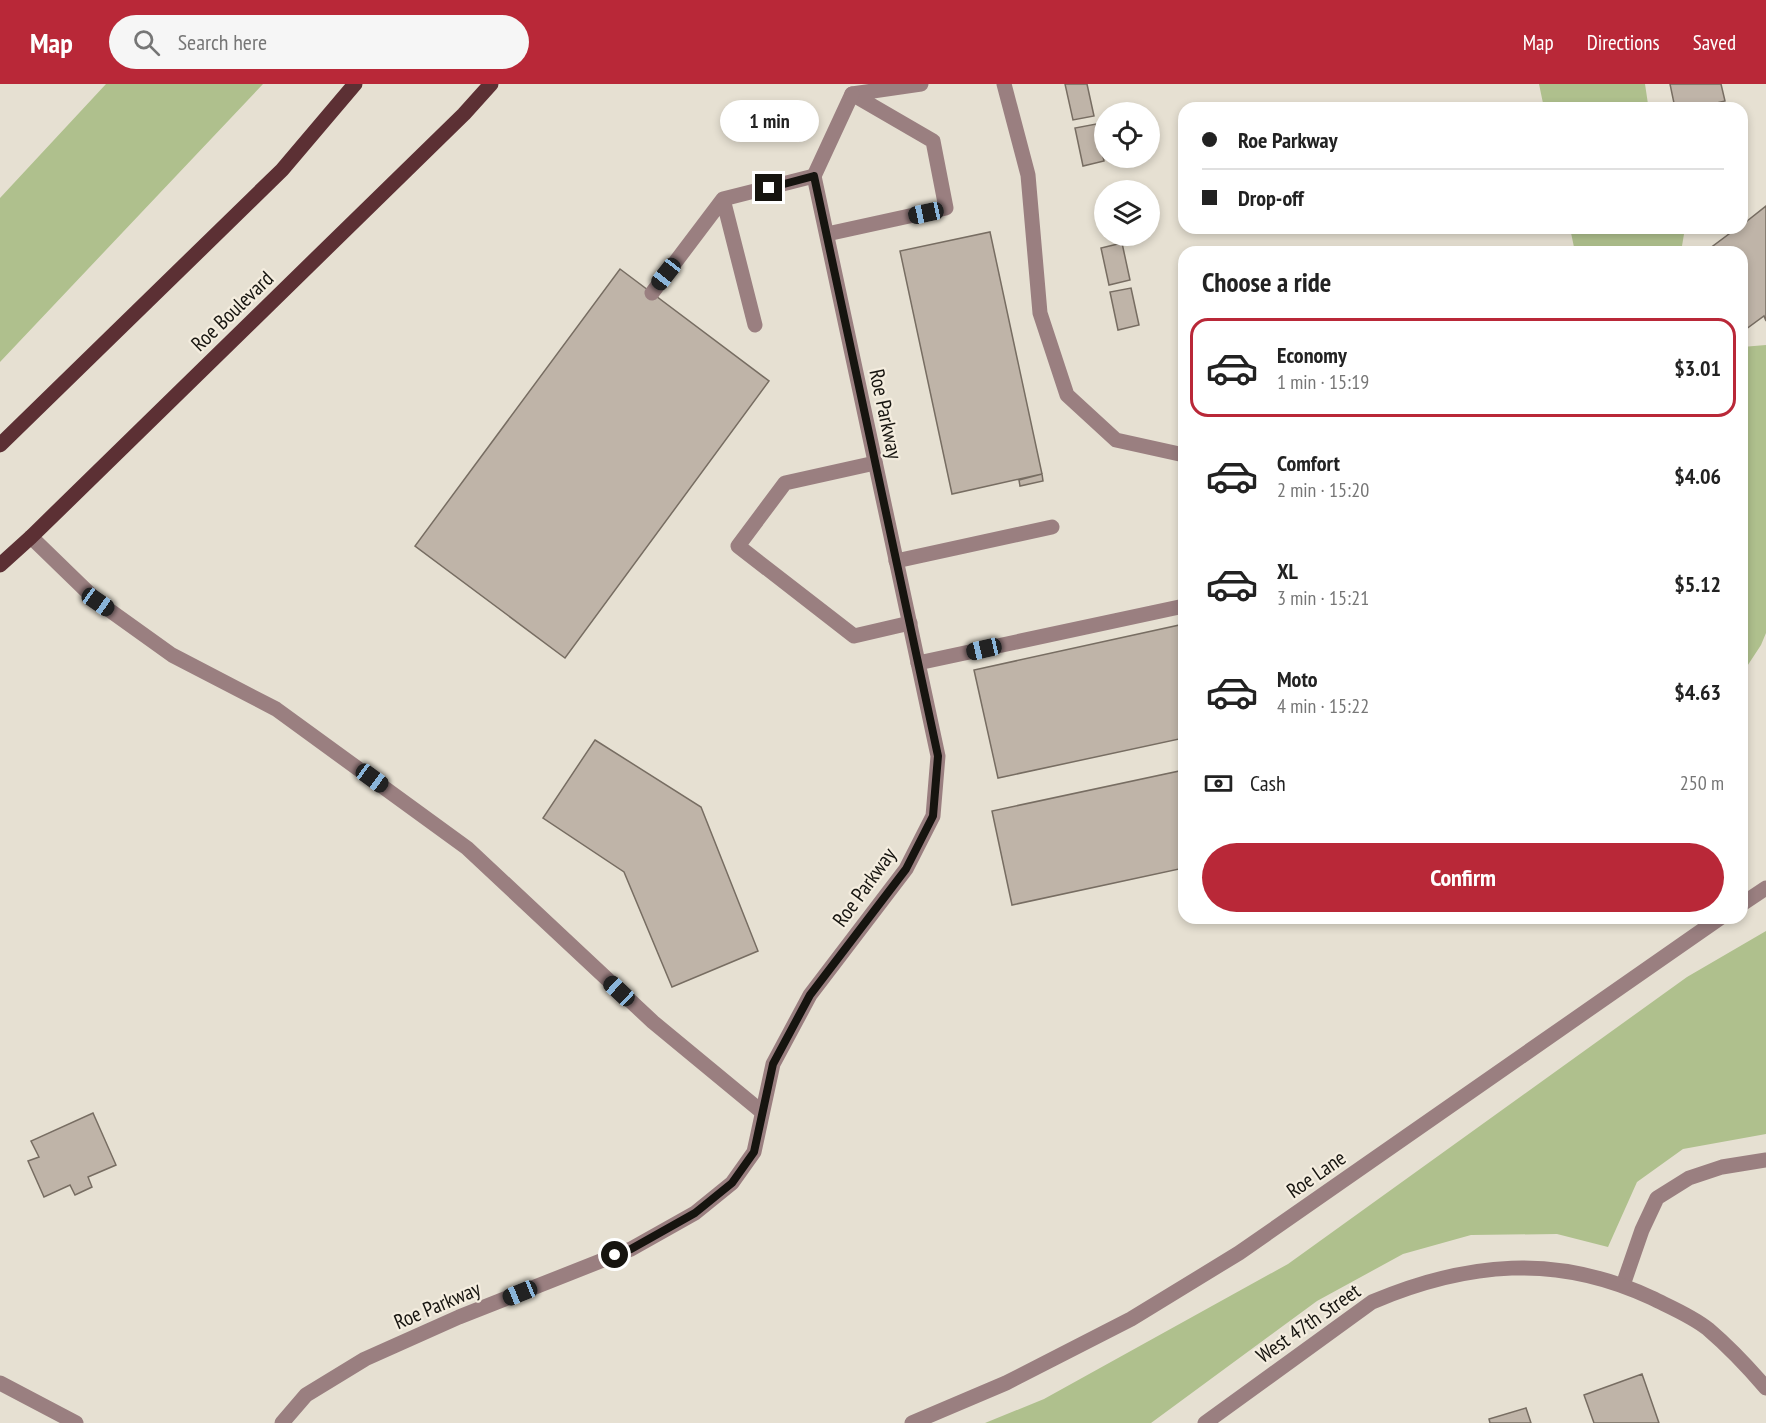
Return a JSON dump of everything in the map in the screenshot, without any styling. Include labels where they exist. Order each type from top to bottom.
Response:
[{"type":"main road","points":[[0,446],[282,170],[355,84]]},
{"type":"main road","name":"Roe Boulevard","points":[[0,565],[455,123],[491,84]]},
{"type":"street","points":[[857,89],[921,84]]},
{"type":"street","points":[[1004,84],[1028,175],[1040,313],[1067,395],[1116,440],[1178,454]]},
{"type":"street","points":[[652,293],[723,200],[814,176],[857,89]]},
{"type":"street","points":[[827,234],[946,208],[933,141],[857,89]]},
{"type":"street","name":"Roe Parkway","points":[[282,1423],[306,1395],[365,1359],[459,1317],[631,1249],[695,1213],[732,1183],[754,1152],[773,1064],[810,995],[906,869],[933,816],[938,756],[814,176]]},
{"type":"street","points":[[723,200],[755,325]]},
{"type":"street","points":[[875,463],[785,483],[738,546],[854,636],[910,624]]},
{"type":"street","points":[[896,561],[1052,527]]},
{"type":"street","points":[[31,537],[98,602],[172,655],[276,709],[467,848],[653,1022],[762,1112]]},
{"type":"street","points":[[918,663],[1178,607]]},
{"type":"street","points":[[1748,900],[1766,888]]},
{"type":"street","name":"Roe Lane","points":[[912,1423],[1006,1383],[1131,1319],[1239,1253],[1711,924]]},
{"type":"street","points":[[1623,1285],[1642,1230],[1657,1198],[1689,1178],[1722,1167],[1766,1160]]},
{"type":"street","name":"West 47th Street","points":[[1205,1423],[1372,1302],[1401,1290],[1472,1270],[1516,1268],[1571,1272],[1623,1285],[1669,1306],[1706,1328],[1740,1358],[1766,1388]]},
{"type":"street","points":[[0,1383],[76,1423]]},
{"type":"green space","points":[[106,84],[263,84],[0,362],[0,198]]},
{"type":"green space","points":[[1539,84],[1645,84],[1648,102],[1543,102]]},
{"type":"green space","points":[[1571,234],[1684,234],[1682,246],[1574,246]]},
{"type":"green space","points":[[1766,345],[1766,633],[1748,665],[1748,346]]},
{"type":"green space","points":[[1766,931],[1766,1134],[1683,1149],[1637,1182],[1608,1247],[1557,1234],[1471,1235],[1403,1254],[1317,1301],[1151,1423],[985,1423],[1044,1399],[1288,1264],[1687,977]]},
{"type":"building","points":[[1065,84],[1087,84],[1094,116],[1073,120]]},
{"type":"building","points":[[1670,84],[1721,84],[1725,101],[1721,102],[1674,102]]},
{"type":"building","points":[[1094,124],[1094,163],[1083,166],[1075,128]]},
{"type":"building","points":[[1766,206],[1766,321],[1764,316],[1748,328],[1748,246],[1713,246],[1729,234],[1748,234],[1748,220]]},
{"type":"building","points":[[990,232],[1042,474],[952,494],[900,251]]},
{"type":"building","points":[[1123,246],[1130,280],[1109,285],[1101,248]]},
{"type":"building","points":[[620,269],[769,381],[565,658],[415,546]]},
{"type":"building","points":[[1131,288],[1139,325],[1118,330],[1110,292]]},
{"type":"building","points":[[1042,474],[1043,481],[1020,486],[1019,480]]},
{"type":"building","points":[[1178,625],[1178,739],[998,778],[974,670]]},
{"type":"building","points":[[595,740],[701,807],[758,951],[672,987],[624,872],[543,818]]},
{"type":"building","points":[[1178,771],[1178,869],[1012,905],[992,811]]},
{"type":"building","points":[[93,1113],[116,1165],[88,1177],[92,1187],[75,1195],[70,1185],[44,1197],[28,1161],[39,1157],[31,1141]]},
{"type":"building","points":[[1642,1374],[1659,1423],[1594,1423],[1584,1395]]},
{"type":"building","points":[[1526,1408],[1531,1423],[1490,1423],[1489,1419]]},
{"type":"route","points":[[615,1255],[631,1249],[695,1213],[732,1183],[754,1152],[773,1064],[810,995],[906,869],[933,816],[938,756],[814,176],[769,188]]}]
